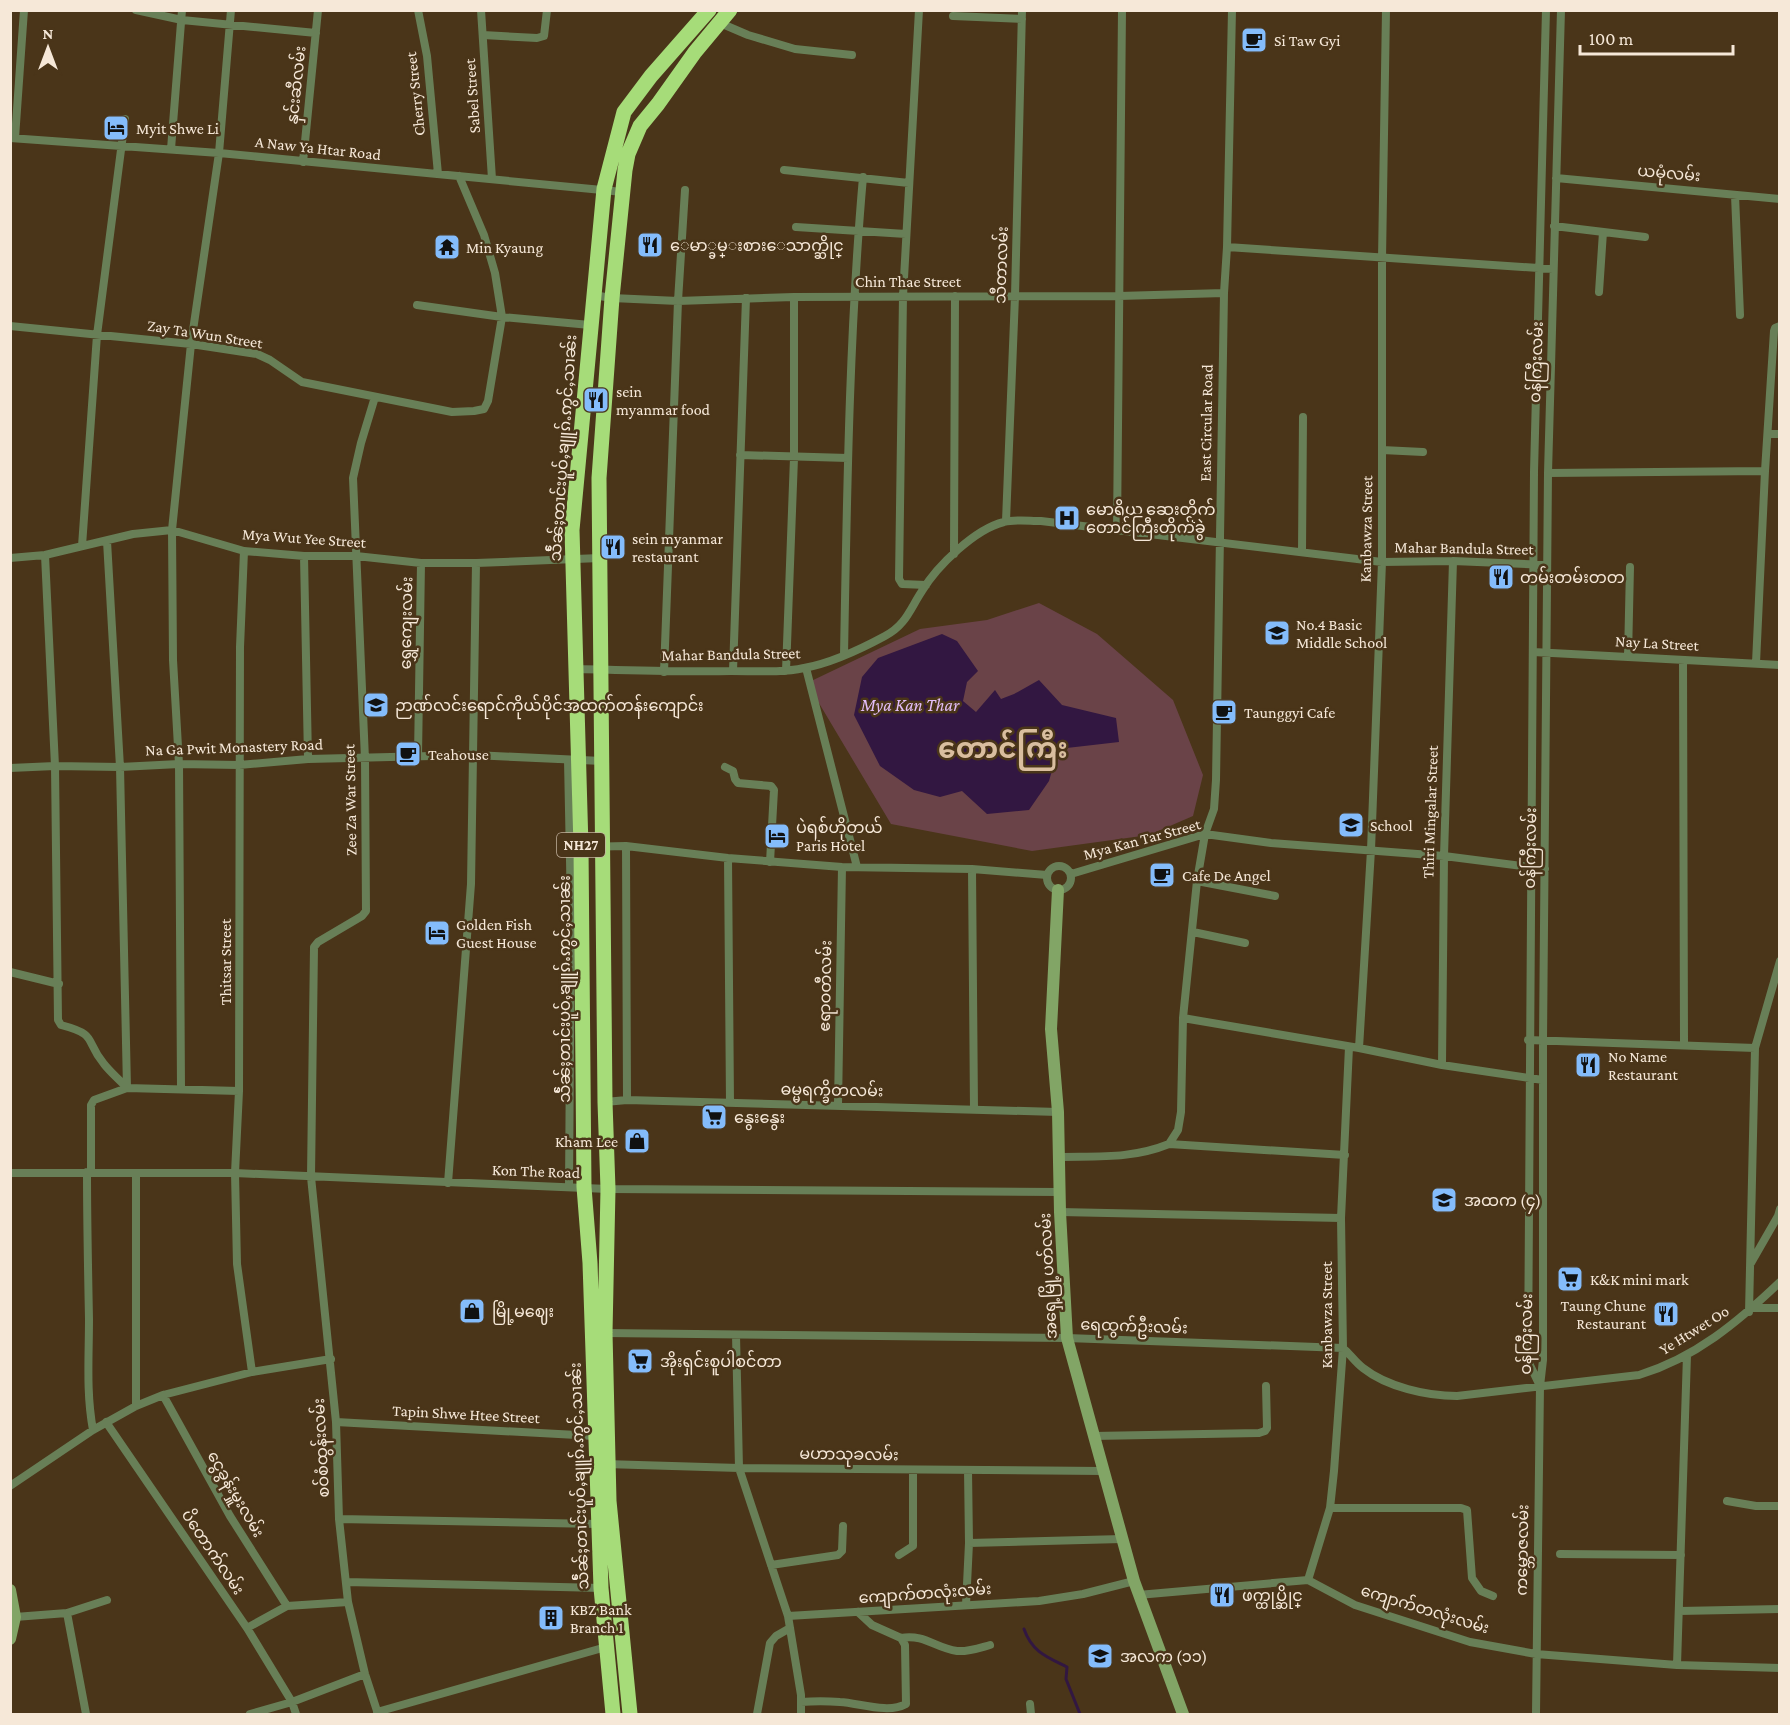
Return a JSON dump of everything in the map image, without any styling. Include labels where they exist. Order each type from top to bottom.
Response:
[{"type":"highway","name":"သဵႅၼ်ႈတၢင်းပူဝ်ႇၶျူၵ်ႉဢွင်ႇသၢၼ်း","points":[[630,1714],[609,1501],[595,1436],[590,1263],[577,1187],[581,847],[574,760],[576,669],[572,530],[604,189],[624,112],[651,76],[709,10]]},
{"type":"highway","name":"သဵႅၼ်ႈတၢင်းပူဝ်ႇၶျူၵ်ႉဢွင်ႇသၢၼ်း","points":[[613,1714],[598,1524],[602,1464],[608,1189],[605,1102],[599,478],[612,298],[628,154],[640,126],[729,10]]},
{"type":"street","points":[[13,138],[24,10]]},
{"type":"street","points":[[136,10],[182,15],[229,24],[316,33]]},
{"type":"street","points":[[181,1088],[180,764],[173,660],[172,530],[191,344],[219,153],[231,10]]},
{"type":"street","name":"နှင်းဆီလမ်း","points":[[303,162],[318,10]]},
{"type":"street","name":"Cherry Street","points":[[418,10],[427,56],[438,174]]},
{"type":"street","name":"Sabel Street","points":[[481,10],[492,179]]},
{"type":"street","points":[[483,35],[537,38],[544,36],[547,10]]},
{"type":"street","points":[[919,10],[903,296],[898,579],[902,584],[926,585]]},
{"type":"street","points":[[1117,531],[1122,10]]},
{"type":"street","name":"East Circular Road","points":[[1168,1144],[1178,1131],[1181,1112],[1184,1018],[1197,881],[1205,834],[1214,809],[1216,780],[1224,293],[1232,10]]},
{"type":"street","name":"Kanbawza Street","points":[[1359,1048],[1371,850],[1382,562],[1382,259],[1386,10]]},
{"type":"street","name":"ဝန်ကြီးလမ်း","points":[[1540,1386],[1528,1361],[1528,1040],[1533,564],[1546,10]]},
{"type":"street","name":"ဝန်ကြီးလမ်း","points":[[1540,1386],[1543,1360],[1543,1040],[1548,473],[1561,10]]},
{"type":"street","points":[[171,148],[182,15]]},
{"type":"street","points":[[953,16],[1022,15]]},
{"type":"street","name":"သီတာလမ်း","points":[[1006,521],[1016,296],[1022,15]]},
{"type":"street","points":[[720,23],[748,35],[795,49],[852,55]]},
{"type":"street","points":[[82,546],[97,335],[125,119]]},
{"type":"street","name":"A Naw Ya Htar Road","points":[[13,138],[171,148],[623,192]]},
{"type":"street","points":[[784,170],[909,183]]},
{"type":"street","points":[[459,176],[484,235],[495,273],[502,317]]},
{"type":"street","points":[[844,655],[854,296],[863,177]]},
{"type":"street","name":"ယမုံလမ်း","points":[[1556,178],[1779,200]]},
{"type":"street","points":[[664,672],[678,301],[685,190]]},
{"type":"street","points":[[1735,195],[1740,315]]},
{"type":"street","points":[[1554,226],[1645,237]]},
{"type":"street","points":[[796,227],[906,234]]},
{"type":"street","points":[[1599,292],[1603,232]]},
{"type":"street","points":[[1227,247],[1553,269]]},
{"type":"street","name":"Chin Thae Street","points":[[593,295],[678,301],[854,296],[1119,296],[1224,293]]},
{"type":"street","points":[[954,296],[954,554]]},
{"type":"street","points":[[786,671],[794,458],[794,297]]},
{"type":"street","points":[[733,671],[746,298]]},
{"type":"street","points":[[417,305],[502,317],[590,325]]},
{"type":"street","name":"Zay Ta Wun Street","points":[[10,326],[191,344],[257,354],[303,382],[452,412],[484,409],[489,401],[502,317]]},
{"type":"street","points":[[1756,663],[1774,331],[1775,327],[1779,326]]},
{"type":"street","name":"Zee Za War Street","points":[[311,1177],[314,947],[318,942],[362,916],[366,911],[364,759],[353,478],[375,397]]},
{"type":"street","points":[[1302,552],[1303,417]]},
{"type":"street","points":[[1768,434],[1779,434]]},
{"type":"street","points":[[1382,450],[1423,452]]},
{"type":"street","points":[[740,455],[848,458]]},
{"type":"street","points":[[1548,473],[1765,471]]},
{"type":"street","name":"Mahar Bandula Street","points":[[576,669],[664,672],[786,671],[806,668],[844,655],[897,628],[910,615],[934,573],[988,527],[1006,521],[1041,521],[1382,562],[1453,561],[1547,565]]},
{"type":"street","name":"Mya Wut Yee Street","points":[[10,558],[45,555],[133,534],[172,530],[244,551],[304,556],[356,556],[422,563],[600,558]]},
{"type":"street","points":[[107,541],[120,767],[127,1088]]},
{"type":"street","name":"Thitsar Street","points":[[244,551],[240,647],[239,1090],[235,1173],[237,1264],[252,1372]]},
{"type":"street","points":[[45,555],[55,766],[60,1023],[81,1030],[90,1037],[103,1063],[127,1088]]},
{"type":"street","points":[[304,556],[308,759]]},
{"type":"street","name":"Thiri Mingalar Street","points":[[1442,1065],[1444,856],[1453,561]]},
{"type":"street","name":"ရွှေကျေးလမ်း","points":[[418,756],[422,563]]},
{"type":"street","points":[[448,1183],[471,884],[476,563]]},
{"type":"street","points":[[1628,657],[1630,567]]},
{"type":"street","name":"Nay La Street","points":[[1533,652],[1779,665]]},
{"type":"street","points":[[1683,660],[1684,1045]]},
{"type":"street","points":[[806,668],[857,867]]},
{"type":"street","name":"Na Ga Pwit Monastery Road","points":[[10,768],[239,765],[308,759],[473,755],[602,761]]},
{"type":"street","points":[[574,760],[571,910],[577,1187]]},
{"type":"street","points":[[725,767],[733,771],[738,783],[771,786],[774,790],[770,862]]},
{"type":"street","name":"Mya Kan Tar Street","points":[[1071,874],[1205,834],[1270,843],[1444,856],[1545,869]]},
{"type":"street","points":[[626,846],[627,1100]]},
{"type":"street","name":"Mya Kan Tar Street","points":[[581,847],[626,846],[728,858],[842,867],[972,869],[1047,875],[1051,868],[1058,866],[1066,868],[1071,874]]},
{"type":"street","points":[[728,858],[730,1103]]},
{"type":"street","name":"ဧရာဝတီလမ်း","points":[[838,1105],[842,867]]},
{"type":"street","points":[[972,869],[974,1108]]},
{"type":"street","name":"Mya Kan Tar Street","points":[[1058,890],[1069,885],[1071,874]]},
{"type":"street","points":[[1047,875],[1048,884],[1058,890]]},
{"type":"street","points":[[1197,881],[1275,896]]},
{"type":"street","name":"အရှေ့မြို့ပတ်လမ်း","points":[[1058,890],[1051,1029],[1058,1112],[1066,1338],[1138,1595],[1183,1714]]},
{"type":"street","points":[[1192,932],[1245,942]]},
{"type":"street","points":[[1779,962],[1755,1048],[1750,1263],[1751,1310],[1779,1308]]},
{"type":"street","points":[[10,972],[58,984]]},
{"type":"street","points":[[1184,1018],[1359,1048],[1442,1065],[1543,1080]]},
{"type":"street","points":[[1528,1040],[1755,1048]]},
{"type":"street","name":"Kanbawza Street","points":[[1308,1580],[1330,1508],[1343,1348],[1341,1218],[1349,1047]]},
{"type":"street","points":[[93,1430],[87,1382],[91,1105],[100,1096],[127,1088],[239,1090]]},
{"type":"street","name":"ဓမ္မရက္ခိတလမ်း","points":[[605,1102],[627,1100],[1058,1112]]},
{"type":"street","points":[[1059,1156],[1133,1155],[1168,1144],[1345,1155]]},
{"type":"street","name":"Kon The Road","points":[[10,1173],[235,1173],[608,1189],[1060,1192]]},
{"type":"street","points":[[136,1174],[136,1406]]},
{"type":"street","name":"စဝ်စံထွန်းလမ်း","points":[[311,1177],[331,1359],[336,1422],[339,1519],[348,1602],[377,1713]]},
{"type":"street","points":[[1750,1263],[1778,1216],[1779,1209]]},
{"type":"street","points":[[1060,1212],[1341,1218]]},
{"type":"street","name":"Ye Htwet Oo","points":[[1540,1386],[1639,1375],[1665,1367],[1687,1355],[1751,1310],[1779,1282]]},
{"type":"street","name":"ရေထွက်ဦးလမ်း","points":[[605,1333],[1066,1338],[1343,1348]]},
{"type":"street","points":[[736,1335],[739,1468],[788,1616],[801,1714]]},
{"type":"street","points":[[1343,1348],[1362,1368],[1388,1382],[1435,1396],[1457,1396],[1540,1386]]},
{"type":"street","points":[[1677,1665],[1687,1355]]},
{"type":"street","points":[[10,1486],[106,1422],[163,1395],[252,1372],[331,1359]]},
{"type":"street","points":[[1093,1436],[1259,1433],[1267,1428],[1266,1386]]},
{"type":"street","name":"ကမ္ဘောဇလမ်း","points":[[1536,1714],[1540,1386]]},
{"type":"street","name":"ငွေခွန်းမှူးလမ်း","points":[[163,1395],[230,1516],[286,1606]]},
{"type":"street","name":"ပိတောက်လမ်း","points":[[106,1422],[247,1628],[292,1702],[296,1714]]},
{"type":"street","name":"Tapin Shwe Htee Street","points":[[336,1422],[595,1436]]},
{"type":"street","name":"မဟာသုခလမ်း","points":[[602,1464],[739,1468],[1102,1471]]},
{"type":"street","points":[[898,1555],[913,1546],[913,1470]]},
{"type":"street","points":[[966,1605],[969,1543],[968,1470]]},
{"type":"street","points":[[1727,1501],[1756,1506],[1779,1506]]},
{"type":"street","points":[[1330,1508],[1461,1508],[1467,1510],[1472,1578],[1481,1591],[1493,1596]]},
{"type":"street","points":[[339,1519],[598,1524]]},
{"type":"street","points":[[771,1565],[838,1555],[842,1551],[843,1526]]},
{"type":"street","points":[[969,1543],[1122,1539]]},
{"type":"street","points":[[1560,1554],[1681,1555]]},
{"type":"street","points":[[1138,1595],[1308,1580]]},
{"type":"street","name":"ကျောက်တလုံးလမ်း","points":[[1308,1580],[1355,1605],[1470,1642],[1536,1654],[1677,1665],[1779,1668]]},
{"type":"street","name":"ကျောက်တလုံးလမ်း","points":[[788,1616],[1061,1597],[1134,1581]]},
{"type":"street","points":[[346,1582],[602,1588]]},
{"type":"street","points":[[10,1590],[15,1617],[10,1639]]},
{"type":"street","points":[[15,1617],[67,1612],[107,1600]]},
{"type":"street","points":[[247,1628],[286,1606],[348,1602]]},
{"type":"street","points":[[1679,1611],[1779,1609]]},
{"type":"street","points":[[67,1612],[86,1714]]},
{"type":"street","points":[[858,1612],[872,1625],[901,1638],[919,1637],[956,1651],[990,1645]]},
{"type":"street","points":[[757,1714],[770,1643],[776,1636],[790,1628]]},
{"type":"street","points":[[801,1702],[840,1701],[903,1710],[906,1704],[906,1652],[901,1638]]},
{"type":"street","points":[[377,1713],[606,1647]]},
{"type":"street","points":[[250,1714],[292,1702],[365,1674]]},
{"type":"street","points":[[1030,1704],[1031,1714]]},
{"type":"shaded area","points":[[1039,603],[1097,634],[1173,700],[1203,775],[1193,816],[1149,835],[1032,851],[891,824],[807,683],[920,629],[987,620]]},
{"type":"water","name":"Mya Kan Thar","points":[[942,634],[957,641],[978,671],[967,682],[963,701],[976,712],[995,690],[1001,699],[1039,680],[1062,705],[1116,718],[1119,742],[1058,749],[1049,781],[1029,810],[987,814],[962,791],[940,797],[914,790],[880,766],[854,715],[862,677],[878,658]]},
{"type":"waterway","points":[[1024,1629],[1036,1648],[1047,1657],[1067,1667],[1066,1679],[1080,1714]]},
{"type":"place","name":"Si Taw Gyi","points":[[1254,40]]},
{"type":"place","name":"Myit Shwe Li","points":[[116,128]]},
{"type":"place","name":"ေမာ္ခမ္းစားေသာက္ဆိုင္","points":[[650,245]]},
{"type":"place","name":"Min Kyaung","points":[[447,247]]},
{"type":"place","name":"sein myanmar food","points":[[596,400]]},
{"type":"place","name":"မောရိယ ဆေးတိုက် တောင်ကြီးတိုက်ခွဲ","points":[[1067,518]]},
{"type":"place","name":"sein myanmar restaurant","points":[[613,547]]},
{"type":"place","name":"တမ်းတမ်းတတ","points":[[1501,577]]},
{"type":"place","name":"No.4 Basic Middle School","points":[[1277,633]]},
{"type":"place","name":"ဉာဏ်လင်းရောင်ကိုယ်ပိုင်အထက်တန်း‌ကျောင်း","points":[[376,705]]},
{"type":"place","name":"Taunggyi Cafe","points":[[1224,712]]},
{"type":"place","name":"Teahouse","points":[[408,754]]},
{"type":"place","name":"School","points":[[1351,825]]},
{"type":"place","name":"ပဲရစ်ဟိုတယ် Paris Hotel","points":[[777,836]]},
{"type":"place","name":"Cafe De Angel","points":[[1162,875]]},
{"type":"place","name":"Golden Fish Guest House","points":[[437,933]]},
{"type":"place","name":"No Name Restaurant","points":[[1588,1065]]},
{"type":"place","name":"နွေးနွေး","points":[[714,1117]]},
{"type":"place","name":"Kham Lee","points":[[637,1141]]},
{"type":"place","name":"အထက (၄)","points":[[1444,1200]]},
{"type":"place","name":"K&K mini mark","points":[[1570,1279]]},
{"type":"place","name":"မြို့မဈေး","points":[[472,1311]]},
{"type":"place","name":"Taung Chune Restaurant","points":[[1666,1314]]},
{"type":"place","name":"အိုးရှင်းစူပါစင်တာ","points":[[640,1361]]},
{"type":"place","name":"ဖက္ထုပ္ဆိုင္","points":[[1222,1595]]},
{"type":"place","name":"KBZ Bank Branch 1","points":[[551,1618]]},
{"type":"place","name":"အလက (၁၁)","points":[[1100,1656]]},
{"type":"district","name":"တောင်ကြီး","points":[[1003,748]]}]
